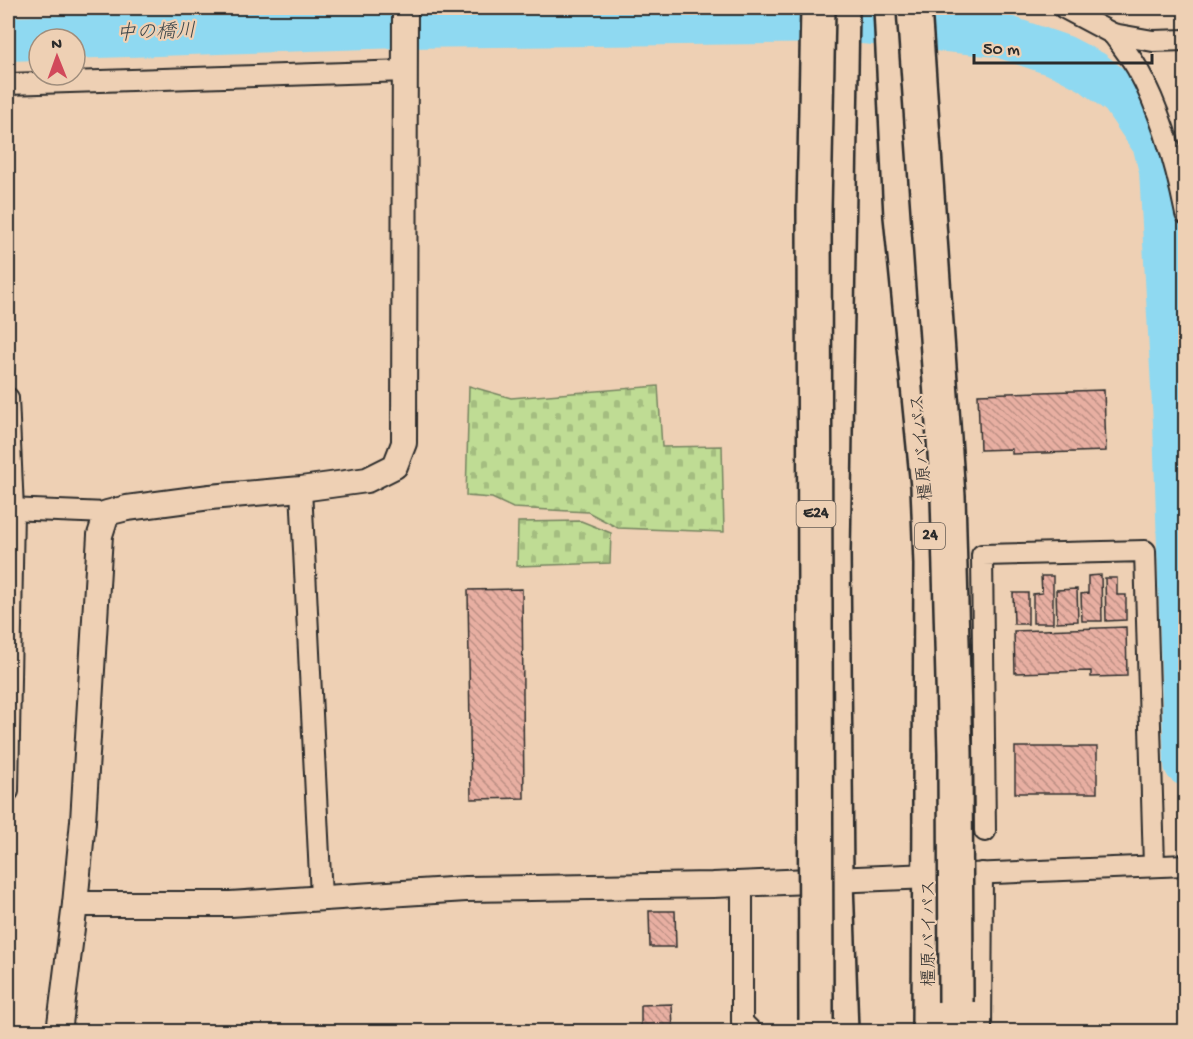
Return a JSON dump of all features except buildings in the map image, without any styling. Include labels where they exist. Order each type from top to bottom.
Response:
[{"type":"highway","name":"E24","points":[[818,8],[814,211],[824,1028]]},
{"type":"highway","points":[[824,1028],[837,881],[833,553],[842,8]]},
{"type":"highway","name":"橿原バイパス","points":[[891,8],[901,216],[928,486],[931,564],[929,1032]]},
{"type":"highway","points":[[914,8],[948,496],[955,753],[956,1017]]},
{"type":"street","points":[[10,509],[106,513],[210,497],[301,489],[367,480],[395,466],[404,443],[405,8]]},
{"type":"street","points":[[1064,8],[1113,34],[1153,41],[1185,40]]},
{"type":"street","points":[[1113,34],[1136,66],[1153,99],[1177,170],[1185,214]]},
{"type":"street","points":[[8,84],[406,71]]},
{"type":"street","points":[[8,398],[10,509],[8,791]]},
{"type":"street","points":[[301,489],[321,897]]},
{"type":"street","points":[[59,1032],[83,820],[100,535],[106,513]]},
{"type":"street","points":[[985,831],[982,555],[1145,551],[1157,866]]},
{"type":"street","points":[[75,904],[230,904],[466,889],[742,885],[1185,865]]},
{"type":"street","points":[[981,1032],[982,873]]},
{"type":"street","points":[[742,885],[742,1022],[752,1032]]},
{"type":"green space","points":[[469,386],[511,398],[658,386],[662,447],[722,446],[724,532],[618,528],[588,512],[513,508],[492,498],[466,496]]},
{"type":"green space","points":[[581,521],[611,533],[610,563],[517,566],[518,522]]},
{"type":"waterway","name":"中の橋川","points":[[8,39],[400,26],[853,21],[999,35],[1063,57],[1092,72],[1122,96],[1154,143],[1161,170],[1175,423],[1186,764]]}]
